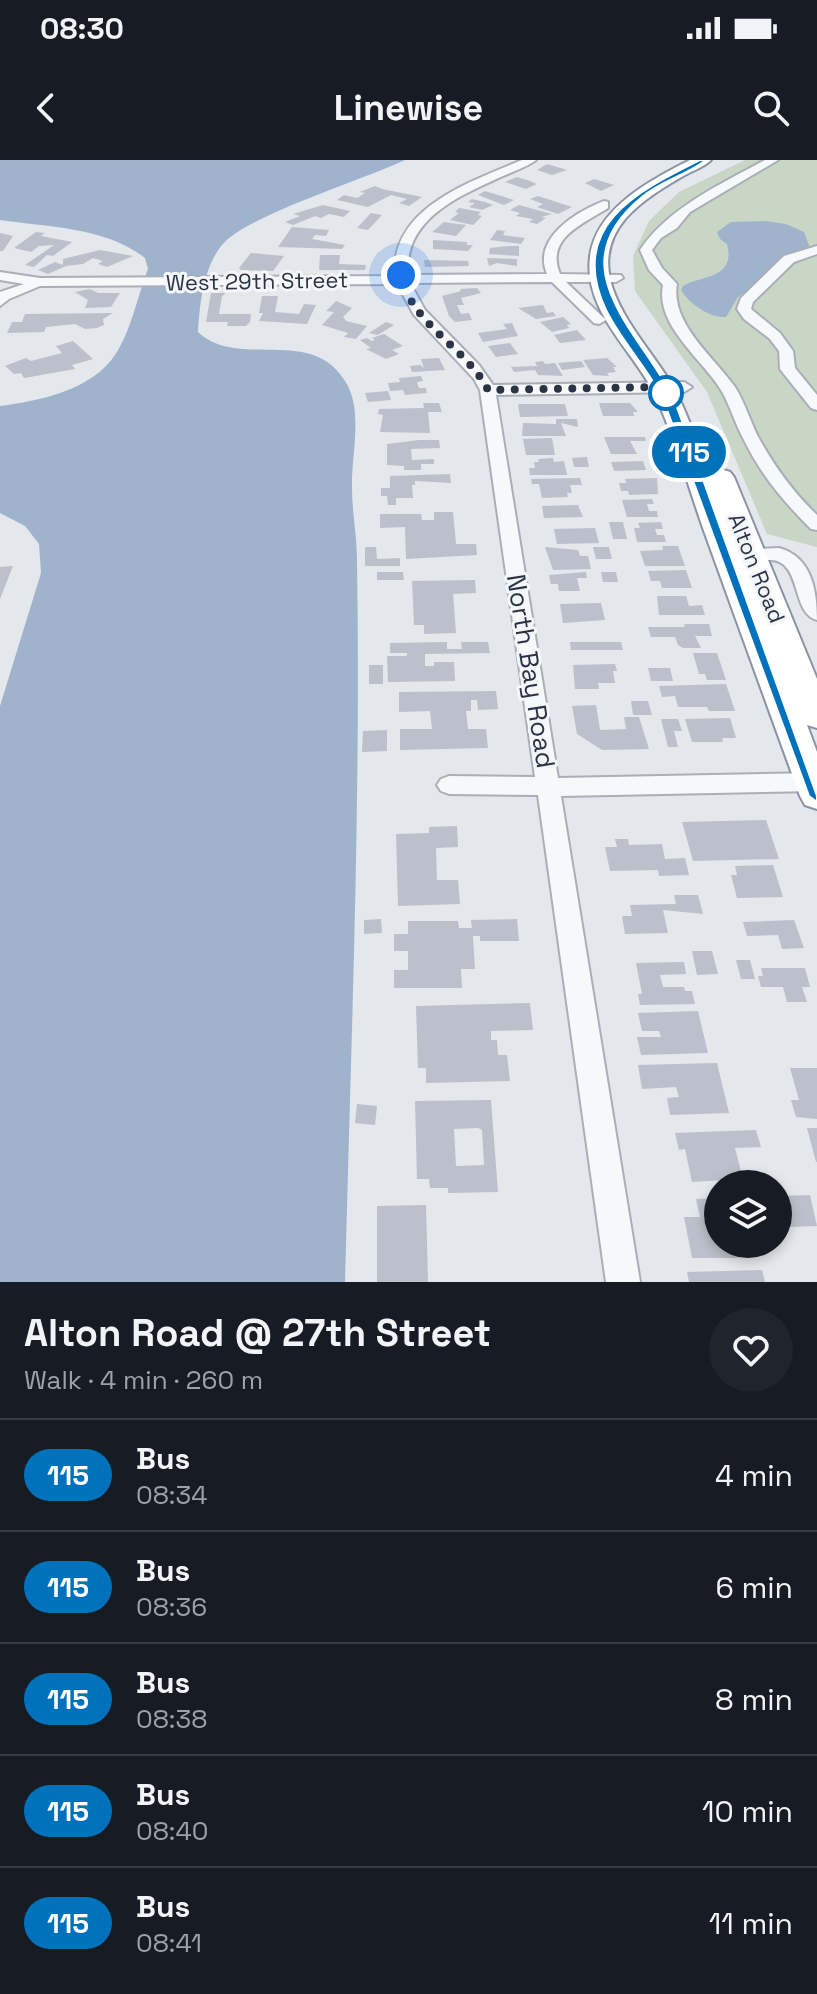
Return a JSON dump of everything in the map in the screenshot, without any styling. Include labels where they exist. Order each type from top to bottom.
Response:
[{"type":"highway","name":"Alton Road","points":[[703,160],[649,194],[622,236],[616,262],[607,277],[611,311],[673,387],[752,555],[817,717]]},
{"type":"highway","name":"Alton Road","points":[[649,194],[723,160]]},
{"type":"highway","name":"Alton Road","points":[[673,387],[815,787]]},
{"type":"street","points":[[402,280],[403,247],[422,217],[465,188],[531,160]]},
{"type":"street","points":[[773,160],[686,209],[673,225],[656,235],[646,250],[656,270],[670,284],[667,300],[681,328],[729,390],[773,478],[794,505],[817,525]]},
{"type":"street","points":[[599,320],[553,278],[550,262],[555,241],[562,232],[604,205]]},
{"type":"street","points":[[817,250],[789,259],[746,301],[744,309],[775,336],[786,351],[788,369],[817,405]]},
{"type":"street","points":[[2,299],[6,277],[40,282]]},
{"type":"street","name":"West 29th Street","points":[[40,282],[607,277]]},
{"type":"street","name":"North Bay Road","points":[[402,280],[420,313],[478,370],[488,390],[623,1282]]},
{"type":"street","points":[[2,299],[40,282]]},
{"type":"street","points":[[488,390],[673,387]]},
{"type":"street","points":[[752,555],[779,554],[794,563],[817,614]]},
{"type":"street","points":[[449,785],[815,787]]},
{"type":"green space","points":[[745,160],[817,160],[817,547],[767,534],[707,392],[635,291],[633,256],[649,221],[679,192]]},
{"type":"water","points":[[0,160],[405,160],[280,210],[235,234],[222,245],[211,264],[201,298],[198,332],[214,343],[233,348],[313,355],[331,364],[345,381],[354,405],[352,488],[357,561],[358,741],[345,1282],[0,1282],[0,706],[41,573],[39,544],[25,526],[0,513],[0,406],[64,392],[105,367],[125,336],[148,269],[145,258],[130,248],[94,234],[0,220]]},
{"type":"water","points":[[731,222],[786,224],[804,232],[810,248],[782,257],[756,285],[738,297],[726,317],[707,313],[689,300],[681,290],[683,286],[716,274],[727,264],[727,244],[717,232]]},
{"type":"building","points":[[547,164],[567,170],[552,175],[537,170]]},
{"type":"building","points":[[517,177],[537,184],[526,189],[505,182]]},
{"type":"building","points":[[594,179],[614,185],[601,191],[585,183]]},
{"type":"building","points":[[375,186],[422,197],[409,206],[399,203],[407,199],[391,195],[368,207],[337,200],[344,195],[357,198],[365,193],[360,192]]},
{"type":"building","points":[[485,191],[514,200],[504,205],[478,195]]},
{"type":"building","points":[[538,196],[572,207],[558,214],[537,207],[543,204],[530,199]]},
{"type":"building","points":[[472,199],[493,205],[482,210],[469,207],[475,203],[468,202]]},
{"type":"building","points":[[323,205],[350,211],[344,217],[329,214],[293,225],[285,222],[300,216],[293,214]]},
{"type":"building","points":[[519,205],[552,214],[541,217],[546,218],[537,224],[529,222],[533,219],[516,216],[520,213],[510,210]]},
{"type":"building","points":[[459,208],[481,212],[478,215],[482,216],[473,225],[450,220],[459,213],[455,212]]},
{"type":"building","points":[[371,213],[382,215],[368,230],[357,228]]},
{"type":"building","points":[[444,222],[466,225],[456,236],[432,232]]},
{"type":"building","points":[[292,227],[329,230],[326,236],[315,235],[312,239],[345,245],[342,249],[278,247]]},
{"type":"building","points":[[497,230],[505,231],[503,235],[525,238],[521,244],[490,240]]},
{"type":"building","points":[[36,232],[45,233],[41,236],[72,242],[53,256],[47,255],[34,267],[25,265],[54,245],[39,246],[31,252],[14,248]]},
{"type":"building","points":[[0,233],[13,236],[3,251],[0,251]]},
{"type":"building","points":[[433,240],[473,245],[468,251],[433,249]]},
{"type":"building","points":[[519,246],[519,256],[489,254],[490,248]]},
{"type":"building","points":[[100,250],[133,256],[107,267],[98,264],[103,261],[93,258],[48,274],[38,270],[55,262],[63,265],[63,259]]},
{"type":"building","points":[[251,253],[284,256],[273,271],[241,270],[239,268]]},
{"type":"building","points":[[320,255],[340,255],[339,264],[366,265],[365,270],[319,270]]},
{"type":"building","points":[[487,258],[517,259],[517,266],[497,263],[489,266]]},
{"type":"building","points":[[424,260],[468,261],[469,266],[425,267]]},
{"type":"building","points":[[477,288],[481,293],[461,298],[464,305],[457,305],[461,314],[469,313],[472,320],[455,322],[449,316],[442,296],[460,289]]},
{"type":"building","points":[[90,289],[98,293],[120,293],[111,307],[85,308],[88,300],[75,292]]},
{"type":"building","points":[[211,293],[226,293],[222,296],[219,314],[251,314],[250,322],[246,326],[227,326],[228,322],[206,322]]},
{"type":"building","points":[[262,296],[278,296],[275,312],[299,314],[304,304],[316,305],[307,324],[259,321],[263,313],[259,313]]},
{"type":"building","points":[[336,301],[352,308],[343,317],[346,321],[367,326],[356,339],[344,337],[348,333],[322,325],[334,312],[326,311]]},
{"type":"building","points":[[543,305],[547,313],[553,312],[556,316],[536,319],[518,308]]},
{"type":"building","points":[[113,313],[103,319],[104,325],[97,328],[85,329],[75,324],[46,327],[44,332],[7,333],[12,322],[22,322],[25,314]]},
{"type":"building","points":[[563,317],[571,324],[567,325],[569,328],[552,332],[540,322]]},
{"type":"building","points":[[386,322],[394,325],[378,335],[369,333]]},
{"type":"building","points":[[512,323],[518,336],[483,342],[478,333],[507,329],[503,324]]},
{"type":"building","points":[[577,330],[586,340],[560,343],[554,335]]},
{"type":"building","points":[[384,334],[403,346],[392,350],[399,354],[386,359],[366,349],[371,348],[360,340],[367,338],[372,341],[375,340],[372,338]]},
{"type":"building","points":[[73,341],[93,359],[72,365],[75,369],[24,378],[21,373],[14,374],[5,366],[26,358],[31,361],[62,353],[56,346]]},
{"type":"building","points":[[510,343],[518,354],[496,357],[488,346]]},
{"type":"building","points":[[439,358],[445,370],[412,372],[410,366],[420,365],[424,368],[421,359]]},
{"type":"building","points":[[607,358],[617,367],[613,367],[616,372],[607,373],[609,376],[593,375],[583,360]]},
{"type":"building","points":[[543,361],[545,364],[555,363],[563,376],[538,375],[535,370],[514,372],[511,367],[537,366],[535,362]]},
{"type":"building","points":[[581,361],[585,367],[562,370],[558,363]]},
{"type":"building","points":[[421,376],[423,381],[417,382],[419,388],[426,388],[427,393],[405,395],[403,390],[390,391],[388,383],[400,382],[399,378]]},
{"type":"building","points":[[388,391],[391,400],[368,402],[365,393]]},
{"type":"building","points":[[423,403],[439,403],[442,412],[428,412],[430,433],[380,432],[383,415],[378,414],[379,409],[424,408]]},
{"type":"building","points":[[599,403],[630,403],[638,412],[633,412],[634,416],[603,416]]},
{"type":"building","points":[[518,404],[565,404],[568,416],[520,417]]},
{"type":"building","points":[[556,419],[577,419],[578,427],[561,423],[566,436],[522,436],[523,423],[556,424]]},
{"type":"building","points":[[604,437],[645,437],[646,441],[630,441],[637,454],[611,454]]},
{"type":"building","points":[[552,438],[555,455],[526,455],[523,439]]},
{"type":"building","points":[[439,440],[440,448],[411,449],[412,460],[434,459],[434,464],[421,464],[421,470],[404,470],[404,466],[387,465],[387,444]]},
{"type":"building","points":[[587,457],[589,467],[574,467],[572,458]]},
{"type":"building","points":[[553,458],[554,462],[564,461],[567,475],[530,475],[529,468],[535,468],[534,462],[539,462],[538,459]]},
{"type":"building","points":[[643,461],[646,470],[614,471],[611,462]]},
{"type":"building","points":[[450,474],[451,483],[415,481],[412,485],[413,498],[396,498],[396,505],[388,505],[387,496],[381,496],[381,488],[390,488],[390,476]]},
{"type":"building","points":[[580,478],[582,485],[570,485],[572,493],[567,493],[568,497],[542,498],[539,484],[532,484],[531,479]]},
{"type":"building","points":[[657,478],[658,494],[629,495],[628,491],[621,491],[619,483],[626,483],[625,479]]},
{"type":"building","points":[[652,499],[654,504],[647,504],[649,511],[657,511],[658,517],[627,517],[622,500]]},
{"type":"building","points":[[578,505],[583,517],[544,518],[542,506]]},
{"type":"building","points":[[434,512],[453,512],[456,544],[476,544],[477,555],[406,559],[405,527],[380,528],[380,514],[421,514],[422,520],[434,520]]},
{"type":"building","points":[[609,522],[623,522],[627,539],[613,539]]},
{"type":"building","points":[[661,522],[663,529],[655,529],[657,535],[664,535],[666,542],[637,542],[634,528],[640,528],[638,523]]},
{"type":"building","points":[[595,528],[599,543],[557,544],[554,529]]},
{"type":"building","points":[[662,546],[678,546],[685,566],[645,566],[640,551],[663,550]]},
{"type":"building","points":[[365,547],[376,547],[377,559],[400,558],[400,566],[365,566]]},
{"type":"building","points":[[545,547],[578,550],[580,556],[588,556],[591,569],[553,570]]},
{"type":"building","points":[[593,547],[609,547],[612,559],[596,559]]},
{"type":"building","points":[[13,566],[0,599],[0,567]]},
{"type":"building","points":[[686,570],[692,588],[662,588],[660,581],[651,581],[648,571]]},
{"type":"building","points":[[377,572],[403,572],[404,580],[377,580]]},
{"type":"building","points":[[586,572],[587,578],[577,578],[580,591],[559,591],[558,584],[551,584],[549,575]]},
{"type":"building","points":[[601,572],[616,572],[618,582],[603,582]]},
{"type":"building","points":[[475,580],[476,593],[453,594],[456,633],[424,634],[424,625],[414,625],[412,581]]},
{"type":"building","points":[[657,596],[686,596],[689,606],[702,605],[705,615],[659,615]]},
{"type":"building","points":[[601,603],[605,620],[563,623],[560,604]]},
{"type":"building","points":[[684,624],[709,624],[712,636],[695,636],[701,648],[683,648],[675,637],[651,637],[648,627],[685,627]]},
{"type":"building","points":[[447,642],[447,649],[462,649],[461,642],[488,642],[490,653],[425,654],[425,666],[434,666],[434,662],[454,662],[455,681],[388,682],[387,656],[407,656],[407,653],[390,653],[390,643]]},
{"type":"building","points":[[570,642],[621,642],[623,650],[571,650]]},
{"type":"building","points":[[693,653],[717,653],[726,680],[707,680],[705,674],[699,674]]},
{"type":"building","points":[[615,664],[615,683],[598,683],[599,689],[575,689],[573,665]]},
{"type":"building","points":[[369,665],[383,665],[383,684],[369,684]]},
{"type":"building","points":[[648,668],[670,668],[673,681],[651,681]]},
{"type":"building","points":[[726,684],[735,711],[678,707],[675,696],[662,697],[659,686]]},
{"type":"building","points":[[496,691],[498,709],[478,710],[477,700],[471,700],[471,711],[466,711],[468,729],[486,729],[488,748],[400,750],[400,729],[432,729],[430,711],[399,712],[399,692]]},
{"type":"building","points":[[631,701],[648,701],[652,715],[633,715]]},
{"type":"building","points":[[596,705],[600,730],[626,729],[624,717],[639,717],[649,749],[602,750],[577,734],[572,706]]},
{"type":"building","points":[[730,718],[736,738],[722,738],[723,742],[692,742],[685,719]]},
{"type":"building","points":[[661,719],[678,719],[682,731],[674,731],[678,747],[668,747]]},
{"type":"building","points":[[387,730],[387,751],[362,752],[363,731]]},
{"type":"building","points":[[766,820],[779,859],[693,861],[682,822]]},
{"type":"building","points":[[457,826],[458,847],[436,848],[437,880],[458,880],[460,904],[398,906],[396,834],[429,833],[429,827]]},
{"type":"building","points":[[615,839],[628,839],[629,845],[662,844],[665,859],[685,858],[689,875],[659,876],[658,870],[610,871],[605,847],[617,847]]},
{"type":"building","points":[[773,865],[783,897],[737,898],[731,875],[737,875],[735,866]]},
{"type":"building","points":[[674,895],[698,895],[703,914],[663,910],[668,933],[625,934],[622,916],[632,916],[630,905],[676,904]]},
{"type":"building","points":[[381,919],[382,933],[364,934],[364,920]]},
{"type":"building","points":[[517,919],[519,941],[480,941],[480,936],[473,936],[475,969],[461,969],[462,988],[394,988],[394,970],[408,970],[408,951],[394,951],[394,934],[408,934],[408,921],[458,921],[459,928],[472,928],[471,920]]},
{"type":"building","points":[[794,920],[804,948],[782,949],[778,935],[747,936],[743,922]]},
{"type":"building","points":[[692,951],[712,951],[718,974],[697,975]]},
{"type":"building","points":[[736,960],[750,960],[755,979],[741,979]]},
{"type":"building","points":[[684,962],[686,974],[660,975],[663,987],[684,987],[685,991],[692,991],[695,1004],[640,1005],[638,994],[642,994],[636,963]]},
{"type":"building","points":[[761,968],[805,968],[810,987],[802,987],[807,1002],[787,1002],[783,987],[761,987],[758,976],[763,976]]},
{"type":"building","points":[[530,1003],[533,1030],[491,1031],[491,1040],[497,1040],[498,1055],[507,1055],[510,1081],[426,1083],[426,1068],[418,1068],[416,1006]]},
{"type":"building","points":[[698,1011],[708,1053],[641,1055],[637,1037],[661,1037],[659,1031],[642,1031],[638,1013]]},
{"type":"building","points":[[717,1063],[729,1113],[670,1115],[667,1098],[679,1097],[676,1087],[642,1089],[638,1065]]},
{"type":"building","points":[[790,1068],[817,1068],[817,1119],[796,1117],[791,1100],[799,1100]]},
{"type":"building","points":[[491,1100],[498,1192],[448,1193],[448,1188],[430,1188],[429,1179],[417,1179],[415,1101]],"holes":[[[454,1129],[482,1130],[484,1165],[456,1166]]]},
{"type":"building","points":[[357,1104],[377,1106],[375,1125],[355,1123]]},
{"type":"building","points":[[807,1128],[817,1128],[817,1162],[816,1162]]},
{"type":"building","points":[[756,1130],[761,1147],[735,1148],[741,1170],[704,1170],[704,1181],[692,1182],[685,1149],[679,1150],[675,1133]]},
{"type":"building","points":[[810,1195],[817,1226],[792,1227],[792,1196]]},
{"type":"building","points":[[696,1199],[704,1199],[704,1258],[692,1258],[684,1217],[700,1217]]},
{"type":"building","points":[[426,1205],[428,1282],[377,1282],[377,1206]]},
{"type":"building","points":[[762,1270],[765,1282],[689,1282],[687,1272]]},
{"type":"bus line","name":"115","points":[[703,160],[642,193],[619,213],[600,248],[598,277],[611,311],[655,372],[668,399],[817,796]]},
{"type":"route","points":[[401,275],[408,295],[420,313],[478,370],[488,390],[663,387],[666,393]]}]
